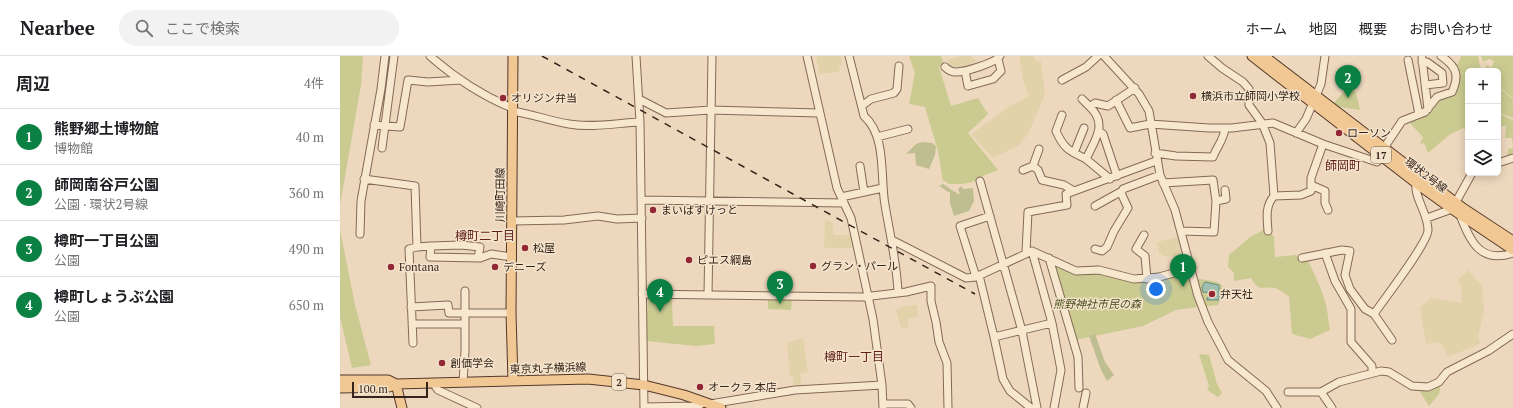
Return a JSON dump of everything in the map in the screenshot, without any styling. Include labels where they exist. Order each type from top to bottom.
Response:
[{"type":"main road","name":"川崎町田線","points":[[513,56],[511,313],[513,382]]},
{"type":"main road","name":"環状2号線","points":[[1252,56],[1315,99]]},
{"type":"main road","name":"環状2号線","points":[[1264,56],[1315,99],[1456,209],[1513,251]]},
{"type":"main road","name":"環状2号線","points":[[1384,152],[1416,183],[1456,209],[1513,241]]},
{"type":"main road","name":"東京丸子横浜線","points":[[340,380],[391,383],[433,383],[513,382],[588,378],[644,385],[707,405],[722,408]]},
{"type":"main road","name":"東京丸子横浜線","points":[[340,388],[391,383]]},
{"type":"main road","points":[[391,383],[402,408]]},
{"type":"street","points":[[360,234],[360,212],[364,180],[385,56]]},
{"type":"street","points":[[382,148],[394,56]]},
{"type":"street","points":[[430,56],[461,80],[512,110],[570,124],[594,125],[640,122]]},
{"type":"street","points":[[636,56],[640,122],[644,407],[698,406],[795,390],[882,385]]},
{"type":"street","points":[[708,295],[712,56]]},
{"type":"street","points":[[807,56],[837,188],[851,218],[873,319],[884,406],[904,403],[908,404],[911,408]]},
{"type":"street","points":[[849,56],[863,105],[864,116],[870,121],[877,137],[882,158],[883,188],[892,240],[898,293]]},
{"type":"street","points":[[1062,80],[1086,67],[1098,56]]},
{"type":"street","points":[[1208,56],[1222,68],[1243,82],[1249,89],[1249,105],[1262,123],[1270,143],[1274,196],[1269,202],[1267,216],[1268,231]]},
{"type":"street","points":[[1296,133],[1306,119],[1321,84],[1324,56]]},
{"type":"street","points":[[1116,100],[1130,128],[1150,124],[1225,128],[1273,123],[1322,144],[1377,162],[1402,121],[1425,112],[1438,97],[1451,94],[1456,82],[1453,65],[1441,56]]},
{"type":"street","points":[[1107,57],[1143,98],[1149,111],[1156,161],[1163,183],[1175,210],[1202,308],[1228,360],[1266,391],[1277,408]]},
{"type":"street","points":[[945,66],[949,71],[964,71],[999,58],[1001,71],[993,79],[968,86],[964,71]]},
{"type":"street","points":[[1408,60],[1419,114]]},
{"type":"street","points":[[1425,85],[1443,83],[1442,73],[1422,60],[1425,85],[1428,109]]},
{"type":"street","points":[[863,105],[871,99],[894,93],[897,90],[899,66]]},
{"type":"street","points":[[374,125],[384,127],[400,127],[408,80],[428,82],[461,80]]},
{"type":"street","points":[[1090,107],[1094,103],[1108,106],[1134,88]]},
{"type":"street","points":[[1082,99],[1098,115],[1099,131],[1086,159]]},
{"type":"street","points":[[639,100],[666,113],[711,110],[819,113]]},
{"type":"street","points":[[1062,115],[1056,131],[1061,143],[1066,149],[1086,159],[1114,177]]},
{"type":"street","points":[[1074,153],[1084,128]]},
{"type":"street","points":[[1155,153],[1176,156],[1213,157],[1215,150],[1222,142],[1225,128]]},
{"type":"street","points":[[877,137],[908,130]]},
{"type":"street","points":[[1099,131],[1103,134],[1114,177]]},
{"type":"street","points":[[1274,196],[1308,194],[1311,191],[1315,162],[1322,144]]},
{"type":"street","points":[[1023,170],[1033,166],[1039,149]]},
{"type":"street","points":[[1501,162],[1513,158]]},
{"type":"street","points":[[1054,408],[1061,370],[1052,323],[1029,252],[1028,212],[1036,209],[1057,208],[1067,205],[1066,194],[1156,161]]},
{"type":"street","points":[[860,166],[864,192]]},
{"type":"street","points":[[1033,166],[1038,170],[1042,180],[1064,185],[1074,191]]},
{"type":"street","points":[[1095,206],[1122,191],[1160,175]]},
{"type":"street","points":[[1471,176],[1456,209],[1469,239],[1480,250],[1503,256],[1513,251]]},
{"type":"street","points":[[364,180],[415,186],[417,247]]},
{"type":"street","points":[[1163,183],[1213,180],[1216,201],[1214,232],[1181,232]]},
{"type":"street","points":[[980,181],[1022,331],[1037,408]]},
{"type":"street","points":[[1374,314],[1428,235],[1428,218],[1415,190],[1416,183]]},
{"type":"street","points":[[1311,185],[1325,191],[1325,203],[1328,210]]},
{"type":"street","points":[[641,200],[842,200],[864,192],[883,188]]},
{"type":"street","points":[[1216,201],[1226,199],[1225,190]]},
{"type":"street","points":[[1095,249],[1102,250],[1107,247],[1114,231],[1128,208],[1121,194],[1122,191]]},
{"type":"street","points":[[1428,218],[1456,209]]},
{"type":"street","points":[[512,221],[564,220],[598,216],[617,219],[642,218]]},
{"type":"street","points":[[990,216],[960,226],[978,276],[994,337],[1002,379],[1010,392],[1031,408]]},
{"type":"street","points":[[1144,235],[1136,249],[1145,256],[1147,279]]},
{"type":"street","points":[[892,240],[966,278],[978,276],[1029,252],[1050,258],[1067,268],[1076,271],[1099,270],[1134,279],[1147,279],[1192,268]]},
{"type":"street","points":[[413,343],[408,249],[417,247],[461,245],[480,247],[478,258]]},
{"type":"street","points":[[431,246],[430,258],[478,258],[491,254],[512,257]]},
{"type":"street","points":[[1302,258],[1342,250],[1350,251],[1344,275],[1347,284],[1358,302],[1365,309],[1374,314],[1392,340]]},
{"type":"street","points":[[1325,253],[1335,281],[1351,309],[1351,342],[1372,366],[1372,373]]},
{"type":"street","points":[[1050,258],[1078,357],[1079,388]]},
{"type":"street","points":[[642,294],[864,297],[898,293],[931,286],[931,302],[936,322],[938,342],[948,363],[948,408]]},
{"type":"street","points":[[463,382],[465,351],[465,291]]},
{"type":"street","points":[[412,307],[448,306],[449,313],[511,313]]},
{"type":"street","points":[[994,337],[1052,323]]},
{"type":"street","points":[[412,324],[464,324]]},
{"type":"street","points":[[1288,392],[1321,392],[1339,382],[1372,373],[1389,372],[1412,386],[1428,387],[1439,382],[1447,372],[1488,351],[1513,334]]},
{"type":"street","points":[[433,383],[438,390],[476,408]]},
{"type":"street","points":[[1321,392],[1332,408]]},
{"type":"street","points":[[1083,408],[1086,393]]},
{"type":"shaded area","points":[[816,56],[841,56],[842,65],[839,66],[840,72],[819,74]]},
{"type":"shaded area","points":[[961,56],[971,56],[976,62],[953,69],[947,60]]},
{"type":"shaded area","points":[[1019,56],[1034,56],[1036,61],[1041,61],[1045,94],[1028,134],[1018,146],[993,158],[971,134],[1007,108],[1029,96],[1023,80]]},
{"type":"shaded area","points":[[922,142],[932,143],[936,146],[935,155],[929,169],[916,165],[915,153],[906,154],[916,144]]},
{"type":"shaded area","points":[[943,184],[958,194],[960,194],[958,189],[961,186],[963,189],[973,188],[974,201],[969,211],[954,216],[950,203],[950,193],[939,186]]},
{"type":"shaded area","points":[[825,219],[833,223],[833,235],[850,235],[853,248],[824,248]]},
{"type":"shaded area","points":[[1178,237],[1184,257],[1176,259],[1175,257],[1163,256],[1162,253],[1159,254],[1157,242]]},
{"type":"shaded area","points":[[1469,270],[1475,279],[1482,285],[1484,311],[1478,336],[1480,344],[1448,357],[1442,345],[1436,342],[1426,344],[1420,307],[1431,298],[1461,303],[1462,290],[1458,279]]},
{"type":"shaded area","points":[[1205,282],[1219,285],[1219,300],[1207,300],[1207,298],[1215,294],[1203,292],[1202,287]]},
{"type":"shaded area","points":[[917,305],[918,317],[907,318],[909,327],[901,328],[896,311],[901,307]]},
{"type":"shaded area","points":[[1095,334],[1105,362],[1114,375],[1107,381],[1101,370],[1089,336]]},
{"type":"shaded area","points":[[803,338],[808,372],[800,374],[802,385],[794,387],[793,377],[790,377],[787,343]]},
{"type":"green space","points":[[340,56],[363,56],[361,85],[340,205]]},
{"type":"green space","points":[[909,56],[941,56],[944,63],[939,67],[951,106],[978,98],[988,114],[968,133],[998,170],[982,176],[983,179],[963,184],[948,184],[947,182],[943,181],[938,151],[925,107],[909,104],[915,73]]},
{"type":"green space","points":[[1461,56],[1478,56],[1480,66],[1479,68],[1465,68],[1465,130],[1463,128],[1449,135],[1428,153],[1424,143],[1420,144],[1423,137],[1407,120],[1426,114],[1438,98],[1451,95],[1451,69],[1448,66],[1448,63],[1458,64]]},
{"type":"green space","points":[[1481,56],[1513,56],[1513,98],[1501,88],[1501,68],[1492,68],[1494,61],[1489,59],[1483,62]]},
{"type":"green space","points":[[1353,87],[1360,110],[1339,107],[1334,103],[1347,88]]},
{"type":"green space","points":[[1501,89],[1513,99],[1513,118],[1501,113]]},
{"type":"green space","points":[[1501,114],[1513,120],[1513,148],[1512,138],[1505,138],[1506,126],[1501,126]]},
{"type":"green space","points":[[1513,148],[1513,153],[1507,156],[1508,149]]},
{"type":"green space","points":[[1265,229],[1274,236],[1275,257],[1296,255],[1304,259],[1307,258],[1320,287],[1327,308],[1330,330],[1310,339],[1292,334],[1289,296],[1275,288],[1259,287],[1251,278],[1234,281],[1234,273],[1228,267],[1229,255],[1249,238]]},
{"type":"green space","points":[[340,230],[355,305],[371,365],[352,368],[340,317]]},
{"type":"green space","name":"熊野神社市民の森","points":[[1053,262],[1079,274],[1098,274],[1126,281],[1159,279],[1185,272],[1189,273],[1198,307],[1176,310],[1143,326],[1075,340]]},
{"type":"green space","points":[[1195,278],[1217,282],[1222,285],[1222,295],[1218,305],[1204,307]]},
{"type":"green space","points":[[768,298],[792,298],[791,310],[768,309]]},
{"type":"green space","points":[[648,299],[672,299],[673,326],[714,326],[715,344],[696,346],[646,341]]},
{"type":"green space","points":[[1199,354],[1209,355],[1217,384],[1222,393],[1218,397],[1207,390],[1209,386]]},
{"type":"green space","points":[[1441,383],[1439,394],[1429,406],[1419,390],[1432,389]]},
{"type":"railway","points":[[542,56],[975,294]]},
{"type":"place","name":"横浜市立師岡小学校","points":[[1193,96]]},
{"type":"place","name":"オリジン弁当","points":[[503,98]]},
{"type":"place","name":"師岡南谷戸公園","points":[[1348,98]]},
{"type":"place","name":"ローソン","points":[[1339,133]]},
{"type":"place","name":"まいばすけっと","points":[[653,210]]},
{"type":"place","name":"松屋","points":[[525,248]]},
{"type":"place","name":"ピエス綱島","points":[[689,260]]},
{"type":"place","name":"グラン・パール","points":[[813,266]]},
{"type":"place","name":"Fontana","points":[[391,267]]},
{"type":"place","name":"デニーズ","points":[[495,267]]},
{"type":"place","name":"熊野郷土博物館","points":[[1183,287]]},
{"type":"place","name":"弁天社","points":[[1212,294]]},
{"type":"place","name":"樽町一丁目公園","points":[[780,304]]},
{"type":"place","name":"樽町しょうぶ公園","points":[[660,312]]},
{"type":"place","name":"創価学会","points":[[442,363]]},
{"type":"place","name":"オークラ 本店","points":[[700,387]]},
{"type":"district","name":"師岡町","points":[[1343,166]]},
{"type":"district","name":"樽町二丁目","points":[[485,236]]},
{"type":"district","name":"樽町一丁目","points":[[854,357]]}]
